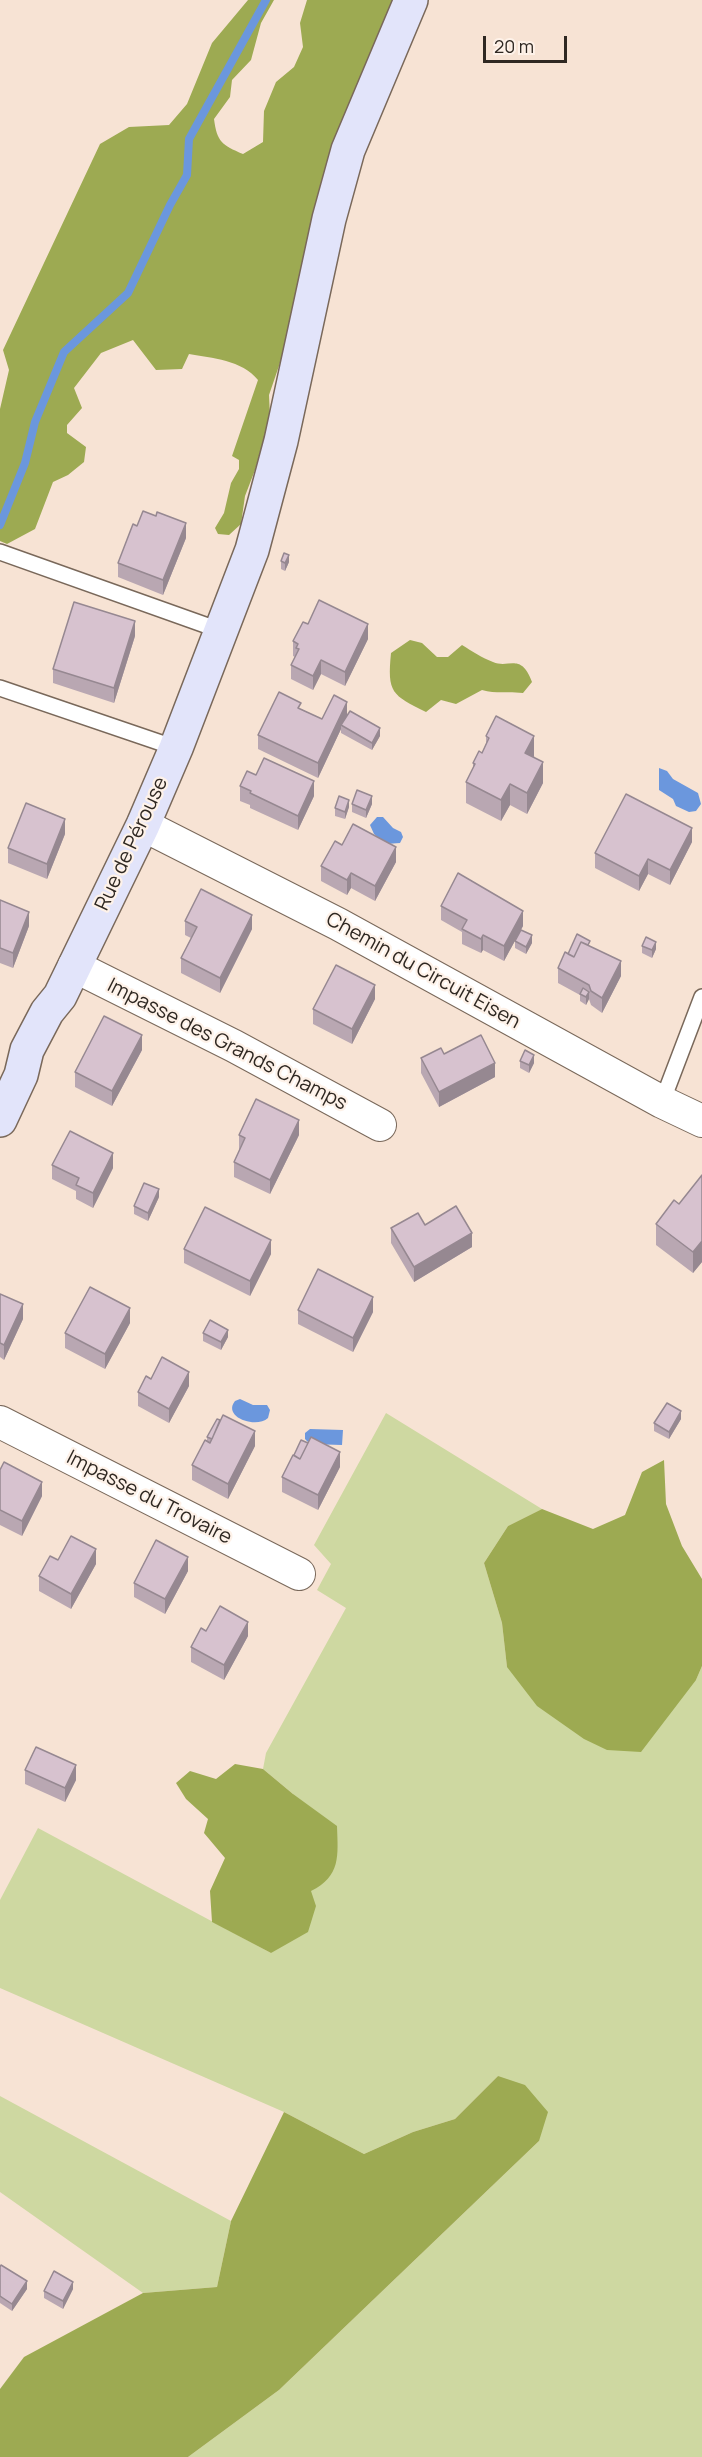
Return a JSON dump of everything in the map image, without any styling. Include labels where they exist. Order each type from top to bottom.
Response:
[{"type":"street","name":"Rue de Pérouse","points":[[0,1120],[21,1075],[27,1050],[47,1012],[60,996],[143,825],[176,748],[248,561],[281,441],[330,219],[348,150],[411,0]]},
{"type":"street","name":"Chemin du Circuit Eisen","points":[[143,825],[338,924],[662,1102],[702,1121]]},
{"type":"street","name":"Impasse des Grands Champs","points":[[75,966],[234,1046],[380,1125]]},
{"type":"street","name":"Impasse du Trovaire","points":[[0,1422],[299,1574]]},
{"type":"lane","points":[[0,552],[222,631]]},
{"type":"lane","points":[[0,688],[176,748]]},
{"type":"lane","points":[[662,1102],[702,997]]},
{"type":"green space","points":[[248,0],[274,0],[261,23],[251,60],[232,80],[230,97],[214,119],[222,142],[243,154],[263,142],[264,111],[276,82],[294,67],[303,47],[300,23],[307,0],[394,0],[369,55],[319,194],[283,359],[269,395],[270,417],[245,496],[241,524],[229,535],[218,534],[215,528],[224,513],[231,483],[239,469],[239,460],[232,456],[258,380],[244,368],[235,364],[189,354],[182,369],[156,370],[133,340],[101,353],[74,388],[82,408],[67,425],[67,433],[86,447],[84,462],[68,475],[53,482],[35,529],[7,544],[0,541],[0,409],[9,370],[3,350],[100,144],[129,127],[169,125],[187,104],[212,43]]},
{"type":"green space","points":[[410,640],[422,643],[437,657],[448,657],[462,645],[499,664],[519,664],[524,667],[532,682],[523,693],[482,690],[456,704],[441,700],[426,712],[399,696],[391,685],[391,653]]},
{"type":"green space","points":[[386,1413],[542,1509],[508,1526],[484,1563],[502,1623],[507,1667],[696,1680],[702,1666],[702,2457],[188,2457],[279,2390],[539,2141],[498,2076],[455,2119],[413,2132],[364,2154],[284,2112],[0,1988],[0,1900],[38,1828],[271,1953],[310,1891],[293,1794],[263,1769],[266,1753],[346,1608],[317,1590],[331,1564],[314,1545]]},
{"type":"green space","points":[[664,1460],[666,1504],[682,1546],[702,1579],[702,1666],[696,1680],[641,1752],[607,1750],[584,1739],[537,1706],[507,1667],[502,1623],[484,1563],[508,1526],[542,1509],[593,1529],[625,1515],[642,1472]]},
{"type":"green space","points":[[235,1764],[263,1769],[337,1826],[336,1864],[328,1879],[311,1891],[316,1906],[308,1932],[271,1953],[212,1922],[210,1891],[225,1858],[204,1833],[208,1819],[186,1799],[176,1783],[190,1771],[216,1779]]},
{"type":"green space","points":[[498,2076],[525,2085],[548,2112],[539,2141],[279,2390],[188,2457],[0,2457],[0,2389],[24,2357],[143,2293],[217,2287],[231,2221],[284,2112],[364,2154],[413,2132],[455,2119]]},
{"type":"green space","points":[[0,2096],[231,2221],[217,2287],[143,2293],[0,2192]]},
{"type":"water","points":[[659,768],[698,793],[701,804],[696,811],[689,812],[676,806],[673,799],[659,790]]},
{"type":"water","points":[[377,817],[383,817],[393,828],[401,832],[403,837],[400,843],[386,844],[374,834],[370,825]]},
{"type":"water","points":[[240,1399],[253,1405],[267,1405],[270,1410],[268,1418],[256,1422],[242,1420],[233,1412],[232,1407],[235,1401]]},
{"type":"water","points":[[310,1429],[343,1430],[342,1445],[310,1444],[305,1439],[305,1433]]},
{"type":"building","points":[[143,511],[156,516],[157,512],[186,523],[163,580],[118,563],[133,524],[137,526]]},
{"type":"building","points":[[284,553],[289,555],[285,563],[281,561]]},
{"type":"building","points":[[319,600],[368,624],[345,672],[321,660],[313,676],[291,665],[299,649],[296,648],[298,644],[293,641],[303,622],[308,624]]},
{"type":"building","points":[[74,602],[135,621],[114,688],[53,669]]},
{"type":"building","points":[[279,692],[301,703],[298,708],[322,719],[334,695],[347,702],[318,763],[258,735]]},
{"type":"building","points":[[350,711],[380,728],[372,743],[341,725]]},
{"type":"building","points":[[496,716],[534,736],[525,753],[543,762],[527,793],[510,784],[501,800],[466,782],[479,751],[482,753],[489,738],[486,736]]},
{"type":"building","points":[[264,758],[314,781],[298,816],[240,786],[247,771],[256,775]]},
{"type":"building","points":[[357,790],[372,796],[366,810],[352,804]]},
{"type":"building","points":[[626,794],[692,828],[670,870],[648,859],[639,876],[595,853]]},
{"type":"building","points":[[339,796],[349,800],[345,812],[335,808]]},
{"type":"building","points":[[26,803],[65,819],[47,864],[8,848]]},
{"type":"building","points":[[353,824],[396,847],[375,886],[351,873],[347,880],[321,866],[335,841],[342,845]]},
{"type":"building","points":[[458,873],[523,911],[504,946],[483,935],[481,939],[462,929],[467,920],[441,906]]},
{"type":"building","points":[[201,889],[252,915],[220,978],[181,958],[197,927],[185,921]]},
{"type":"building","points":[[0,900],[29,912],[13,953],[0,948]]},
{"type":"building","points":[[521,930],[532,935],[526,947],[515,941]]},
{"type":"building","points":[[577,934],[590,941],[588,945],[581,942],[574,957],[568,954]]},
{"type":"building","points":[[646,937],[656,942],[652,950],[642,946]]},
{"type":"building","points":[[581,942],[621,961],[602,998],[591,991],[589,985],[558,968],[565,952],[574,957]]},
{"type":"building","points":[[336,965],[375,985],[352,1029],[313,1009]]},
{"type":"building","points":[[583,988],[589,992],[586,997],[580,994]]},
{"type":"building","points":[[104,1016],[142,1035],[112,1091],[75,1072]]},
{"type":"building","points":[[481,1035],[495,1063],[439,1092],[421,1058],[441,1048],[444,1054]]},
{"type":"building","points":[[525,1050],[534,1055],[529,1065],[520,1061]]},
{"type":"building","points":[[256,1099],[299,1120],[270,1180],[234,1162],[245,1138],[239,1135]]},
{"type":"building","points":[[70,1131],[113,1153],[93,1193],[76,1185],[79,1178],[52,1165]]},
{"type":"building","points":[[702,1175],[702,1241],[693,1252],[656,1224],[674,1200],[679,1204]]},
{"type":"building","points":[[144,1183],[159,1189],[148,1213],[134,1206]]},
{"type":"building","points":[[456,1206],[472,1233],[414,1267],[391,1228],[418,1213],[425,1225]]},
{"type":"building","points":[[205,1207],[271,1240],[250,1281],[184,1249]]},
{"type":"building","points":[[318,1269],[373,1297],[353,1338],[298,1310]]},
{"type":"building","points":[[90,1287],[130,1308],[105,1354],[65,1333]]},
{"type":"building","points":[[0,1294],[23,1304],[4,1345],[0,1343]]},
{"type":"building","points":[[210,1320],[228,1330],[221,1342],[203,1333]]},
{"type":"building","points":[[162,1357],[189,1372],[169,1409],[138,1392],[146,1376],[151,1379]]},
{"type":"building","points":[[667,1403],[681,1411],[669,1432],[654,1423]]},
{"type":"building","points":[[223,1415],[255,1431],[228,1484],[192,1465],[205,1440],[210,1443]]},
{"type":"building","points":[[217,1419],[220,1420],[212,1439],[207,1437]]},
{"type":"building","points":[[311,1437],[340,1452],[318,1495],[282,1477],[293,1455],[300,1459]]},
{"type":"building","points":[[301,1440],[308,1443],[300,1459],[294,1455]]},
{"type":"building","points":[[4,1462],[42,1482],[22,1521],[0,1510],[0,1470]]},
{"type":"building","points":[[71,1536],[96,1549],[71,1594],[39,1576],[50,1556],[58,1560]]},
{"type":"building","points":[[156,1540],[188,1557],[165,1599],[134,1583]]},
{"type":"building","points":[[220,1606],[248,1622],[224,1665],[191,1647],[201,1628],[206,1631]]},
{"type":"building","points":[[36,1747],[76,1765],[65,1788],[25,1770]]},
{"type":"building","points":[[1,2265],[27,2281],[12,2304],[0,2296]]},
{"type":"building","points":[[54,2271],[73,2282],[63,2301],[44,2291]]},
{"type":"waterway","points":[[0,525],[25,463],[35,422],[64,352],[128,293],[187,175],[189,139],[266,0]]}]
